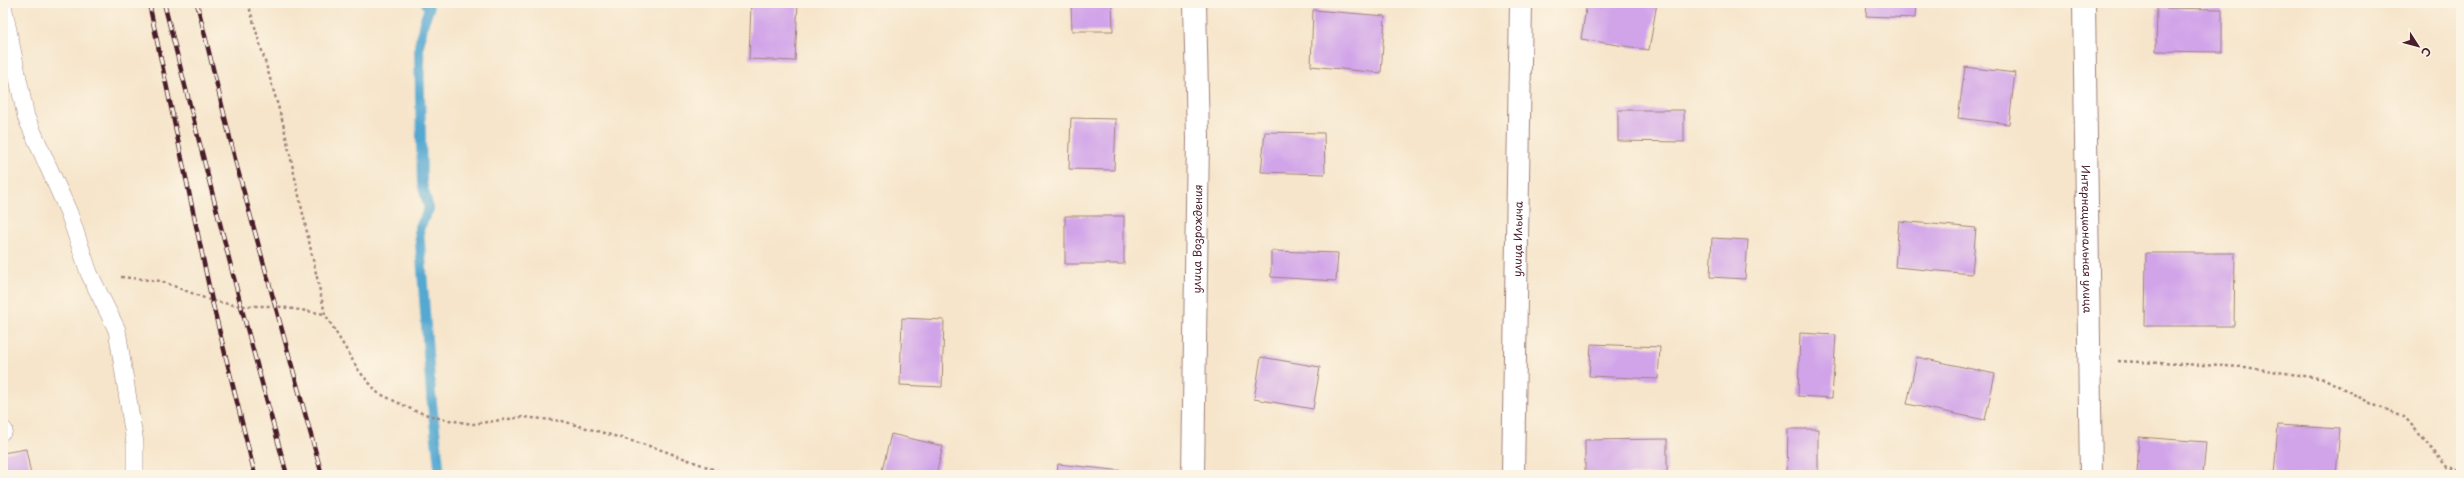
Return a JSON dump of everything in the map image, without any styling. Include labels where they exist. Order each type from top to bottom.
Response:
[{"type":"street","name":"улица Возрождения","points":[[1192,475],[1198,138],[1195,3]]},
{"type":"street","name":"улица Ильича","points":[[1513,475],[1521,3]]},
{"type":"street","name":"Интернациональная улица","points":[[2084,3],[2091,475]]},
{"type":"lane","points":[[3,6],[26,117],[69,213],[89,273],[117,330],[135,443],[135,475]]},
{"type":"path","points":[[248,3],[283,123],[325,314],[359,372],[378,393],[415,411],[442,419],[473,424],[523,417],[562,420],[656,448],[728,475]]},
{"type":"path","points":[[89,273],[161,281],[212,301],[240,306],[275,306],[325,314]]},
{"type":"path","points":[[2089,360],[2245,367],[2325,379],[2374,405],[2404,416],[2447,466],[2461,470]]},
{"type":"building","points":[[751,3],[798,3],[795,61],[749,59]]},
{"type":"building","points":[[1071,3],[1112,3],[1113,31],[1072,31]]},
{"type":"building","points":[[1587,3],[1657,3],[1649,50],[1581,39]]},
{"type":"building","points":[[1867,3],[1916,3],[1915,18],[1866,16]]},
{"type":"building","points":[[2157,8],[2222,9],[2222,52],[2156,51]]},
{"type":"building","points":[[1313,10],[1385,16],[1381,73],[1311,66]]},
{"type":"building","points":[[1965,67],[2015,73],[2009,124],[1958,118]]},
{"type":"building","points":[[1618,110],[1684,110],[1684,142],[1618,141]]},
{"type":"building","points":[[1071,118],[1116,119],[1114,170],[1069,169]]},
{"type":"building","points":[[1265,132],[1324,133],[1325,174],[1261,172]]},
{"type":"building","points":[[1065,216],[1124,216],[1124,264],[1065,264]]},
{"type":"building","points":[[1899,221],[1976,228],[1972,274],[1895,267]]},
{"type":"building","points":[[1712,238],[1748,240],[1745,279],[1710,277]]},
{"type":"building","points":[[1271,251],[1338,253],[1336,281],[1271,277]]},
{"type":"building","points":[[2146,253],[2235,253],[2234,326],[2145,326]]},
{"type":"building","points":[[902,318],[944,320],[942,387],[900,385]]},
{"type":"building","points":[[1800,333],[1836,335],[1832,398],[1798,396]]},
{"type":"building","points":[[1591,344],[1660,347],[1658,379],[1589,376]]},
{"type":"building","points":[[1261,357],[1320,367],[1313,409],[1254,399]]},
{"type":"building","points":[[1917,357],[1995,374],[1985,420],[1907,404]]},
{"type":"building","points":[[2278,425],[2340,429],[2336,475],[2274,475]]},
{"type":"building","points":[[1788,429],[1818,429],[1818,475],[1787,475]]},
{"type":"building","points":[[891,434],[943,446],[936,475],[881,475]]},
{"type":"building","points":[[2139,437],[2206,442],[2203,475],[2137,475]]},
{"type":"building","points":[[1667,439],[1667,475],[1585,475],[1585,440]]},
{"type":"building","points":[[26,449],[31,475],[3,475],[3,453]]},
{"type":"building","points":[[1058,464],[1123,471],[1123,475],[1057,475]]},
{"type":"waterway","points":[[426,3],[429,9],[424,22],[419,46],[422,183],[429,209],[419,229],[431,394],[440,475]]},
{"type":"railway","points":[[149,3],[212,301],[255,475]]},
{"type":"railway","points":[[164,3],[241,306],[287,475]]},
{"type":"railway","points":[[197,3],[237,167],[322,475]]}]
